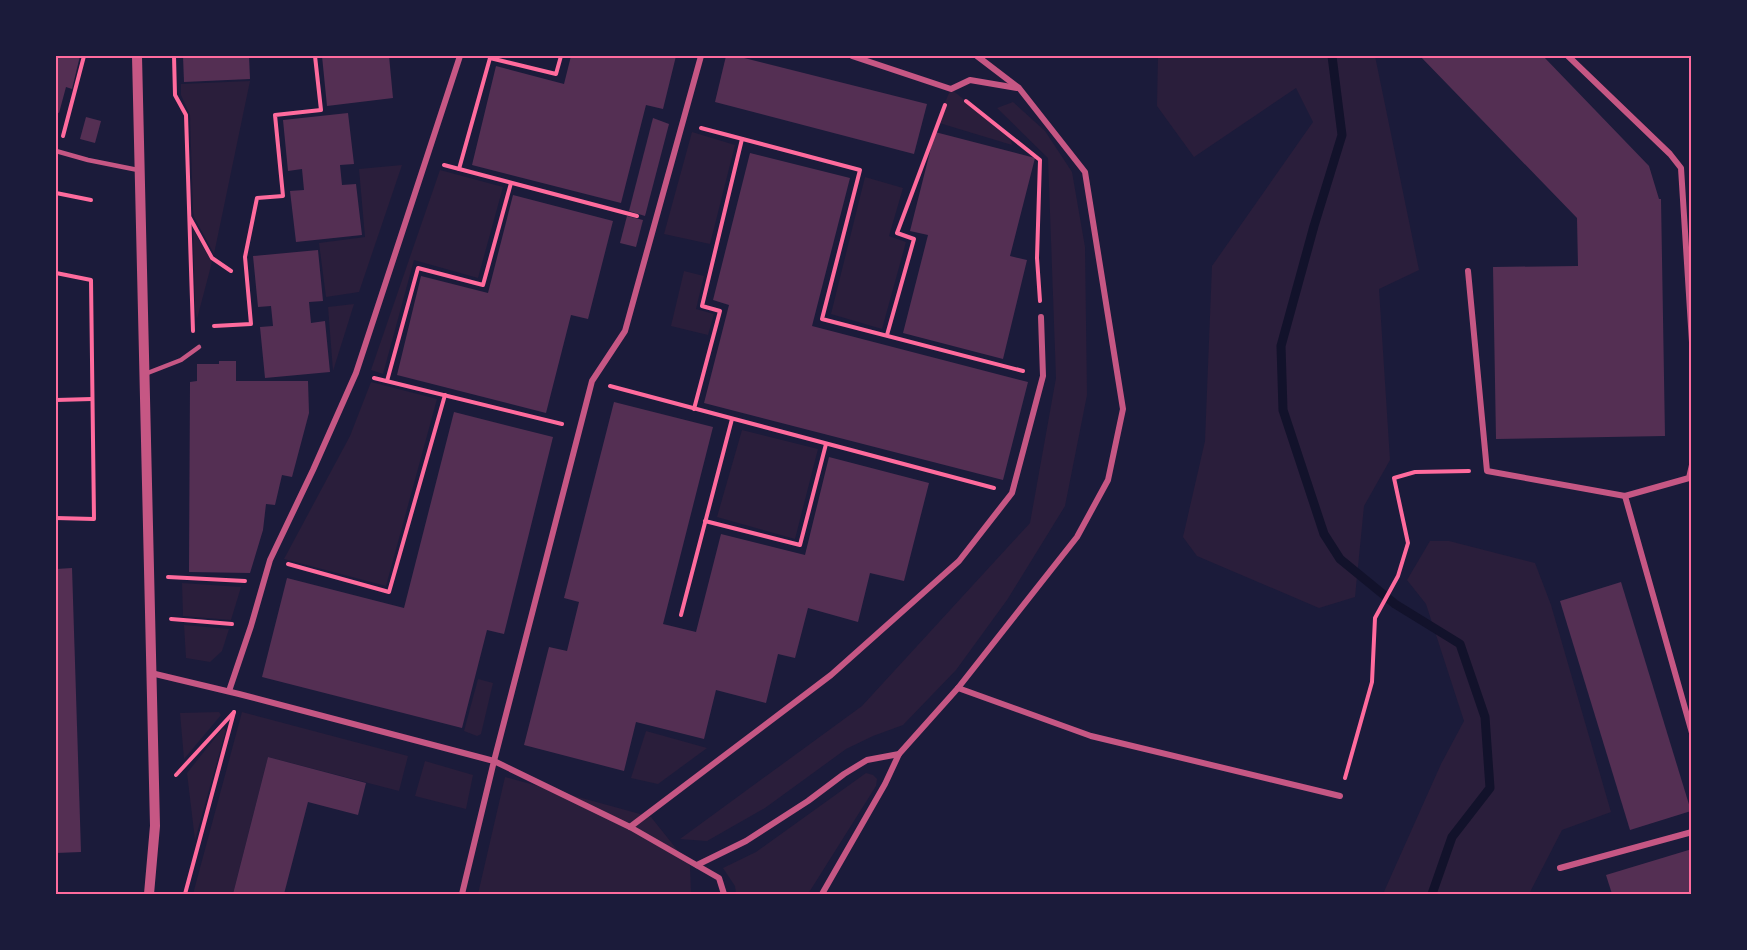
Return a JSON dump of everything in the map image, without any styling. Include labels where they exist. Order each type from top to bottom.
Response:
[{"type":"street","points":[[137,56],[155,826],[149,894]]},
{"type":"street","points":[[229,692],[270,560],[314,470],[356,373],[460,56]]},
{"type":"street","points":[[462,894],[592,381],[625,331],[702,56]]},
{"type":"street","points":[[852,56],[951,89],[970,80],[1018,88]]},
{"type":"street","points":[[822,894],[885,784],[899,754],[958,688],[1077,537],[1108,480],[1123,409],[1085,172],[1018,88],[977,56]]},
{"type":"street","points":[[1568,56],[1671,154],[1681,168],[1692,342]]},
{"type":"street","points":[[1468,271],[1486,471],[1625,496],[1689,478],[1692,465]]},
{"type":"street","points":[[630,827],[831,675],[959,561],[1012,493],[1043,376],[1041,317]]},
{"type":"street","points":[[1625,496],[1692,733]]},
{"type":"street","points":[[151,673],[494,761],[630,827],[697,865],[719,879],[724,894]]},
{"type":"street","points":[[958,688],[1091,736],[1340,796]]},
{"type":"street","points":[[697,865],[754,836],[867,760],[899,754]]},
{"type":"street","points":[[1560,868],[1692,832]]},
{"type":"lane","points":[[57,152],[139,170]]},
{"type":"lane","points":[[145,374],[181,360],[197,348]]},
{"type":"path","points":[[57,152],[84,56]]},
{"type":"path","points":[[174,56],[175,94],[186,115],[197,348]]},
{"type":"path","points":[[214,326],[251,324],[245,257],[257,198],[283,196],[275,115],[321,110],[315,56]]},
{"type":"path","points":[[459,169],[490,58],[556,74],[561,56]]},
{"type":"path","points":[[887,335],[914,239],[897,233],[951,89],[1040,160],[1037,258],[1041,317]]},
{"type":"path","points":[[683,124],[860,170],[822,319],[1043,376]]},
{"type":"path","points":[[694,409],[720,311],[702,306],[742,139]]},
{"type":"path","points":[[425,160],[656,221]]},
{"type":"path","points":[[387,381],[418,268],[483,285],[511,183]]},
{"type":"path","points":[[56,193],[91,200]]},
{"type":"path","points":[[189,216],[212,258],[231,271]]},
{"type":"path","points":[[56,273],[91,280],[94,519],[56,518]]},
{"type":"path","points":[[356,373],[580,429]]},
{"type":"path","points":[[592,381],[1012,493]]},
{"type":"path","points":[[270,560],[389,592],[445,395]]},
{"type":"path","points":[[56,400],[92,399]]},
{"type":"path","points":[[681,615],[732,419]]},
{"type":"path","points":[[705,521],[800,545],[826,444]]},
{"type":"path","points":[[1340,796],[1372,682],[1375,618],[1398,576],[1408,543],[1394,478],[1415,472],[1486,471]]},
{"type":"path","points":[[148,576],[264,582]]},
{"type":"path","points":[[150,617],[251,626]]},
{"type":"path","points":[[185,894],[239,694]]},
{"type":"path","points":[[154,799],[234,711]]},
{"type":"shaded area","points":[[1158,56],[1375,56],[1419,270],[1379,289],[1390,460],[1364,506],[1355,597],[1319,608],[1197,556],[1183,537],[1205,441],[1212,266],[1313,122],[1296,88],[1194,157],[1157,106]]},
{"type":"shaded area","points":[[250,81],[214,254],[194,217],[190,115],[181,95],[181,84]]},
{"type":"shaded area","points":[[951,89],[1011,138],[1012,145],[936,122]]},
{"type":"shaded area","points":[[1013,102],[1045,131],[1072,172],[1085,247],[1087,395],[1065,506],[1007,600],[956,670],[903,725],[846,749],[765,808],[707,841],[680,839],[862,706],[1030,523],[1056,378],[1048,158],[997,108]]},
{"type":"shaded area","points":[[692,132],[735,145],[710,244],[664,234]]},
{"type":"shaded area","points":[[402,165],[359,292],[326,297],[319,243],[365,237],[359,169]]},
{"type":"shaded area","points":[[440,170],[503,187],[478,278],[414,260],[383,374],[371,370]]},
{"type":"shaded area","points":[[865,177],[903,188],[889,236],[906,242],[882,329],[831,314]]},
{"type":"shaded area","points":[[193,229],[212,262],[197,319],[195,307]]},
{"type":"shaded area","points":[[684,271],[704,276],[696,309],[714,314],[708,335],[671,326]]},
{"type":"shaded area","points":[[354,304],[333,371],[328,307]]},
{"type":"shaded area","points":[[371,382],[437,399],[386,586],[284,559],[350,436]]},
{"type":"shaded area","points":[[742,430],[818,449],[795,539],[717,517]]},
{"type":"shaded area","points":[[1430,541],[1449,541],[1535,563],[1551,605],[1611,812],[1562,830],[1529,894],[1383,894],[1441,764],[1464,721],[1426,604],[1407,580]]},
{"type":"shaded area","points":[[182,583],[241,587],[231,620],[183,616]]},
{"type":"shaded area","points":[[184,625],[229,629],[222,651],[210,662],[186,658]]},
{"type":"shaded area","points":[[478,679],[493,683],[481,734],[477,736],[464,731]]},
{"type":"shaded area","points":[[219,712],[221,715],[184,759],[180,713]]},
{"type":"shaded area","points":[[242,712],[408,756],[399,791],[268,757],[233,894],[193,894]]},
{"type":"shaded area","points":[[223,728],[226,730],[195,840],[187,773]]},
{"type":"shaded area","points":[[646,731],[707,748],[658,784],[631,778]]},
{"type":"shaded area","points":[[425,761],[473,775],[466,809],[415,796]]},
{"type":"shaded area","points":[[866,773],[877,779],[876,786],[808,894],[736,894],[735,886],[723,868],[756,852]]},
{"type":"shaded area","points":[[505,777],[651,817],[690,866],[691,894],[478,894]]},
{"type":"building","points":[[56,56],[80,56],[72,89],[66,87],[59,113],[56,112]]},
{"type":"building","points":[[183,56],[249,56],[250,79],[184,82]]},
{"type":"building","points":[[322,56],[389,56],[393,98],[327,106]]},
{"type":"building","points":[[571,56],[676,56],[663,109],[646,105],[621,203],[472,165],[496,66],[564,84]]},
{"type":"building","points":[[726,56],[736,56],[927,104],[914,154],[715,102]]},
{"type":"building","points":[[1420,56],[1543,56],[1649,166],[1659,199],[1661,199],[1665,436],[1496,439],[1493,267],[1578,266],[1577,218]]},
{"type":"building","points":[[348,113],[354,164],[340,165],[342,185],[356,184],[362,235],[296,242],[290,191],[304,190],[302,169],[288,171],[283,120]]},
{"type":"building","points":[[86,117],[101,121],[95,143],[80,139]]},
{"type":"building","points":[[653,118],[669,124],[645,216],[629,211]]},
{"type":"building","points":[[935,132],[1035,158],[1010,256],[1027,260],[1003,359],[903,333],[928,235],[910,231]]},
{"type":"building","points":[[750,153],[850,178],[812,326],[1028,382],[1003,480],[704,403],[729,305],[713,300]]},
{"type":"building","points":[[513,195],[613,221],[588,319],[571,315],[546,413],[397,375],[421,276],[488,293]]},
{"type":"building","points":[[627,216],[643,220],[636,247],[620,243]]},
{"type":"building","points":[[318,250],[323,301],[309,302],[311,323],[325,321],[330,372],[265,378],[260,327],[273,326],[271,306],[258,307],[253,256]]},
{"type":"building","points":[[219,361],[236,361],[236,381],[308,381],[309,413],[292,477],[282,475],[275,505],[266,504],[263,530],[250,573],[189,572],[190,382],[197,381],[197,364],[219,364]]},
{"type":"building","points":[[614,402],[713,427],[663,624],[696,632],[721,534],[805,555],[829,457],[929,483],[904,581],[870,573],[858,622],[808,608],[795,658],[778,654],[766,703],[716,690],[704,739],[636,722],[624,771],[524,745],[549,647],[567,651],[579,602],[564,598]]},
{"type":"building","points":[[454,412],[553,437],[504,634],[487,630],[462,728],[262,677],[287,578],[404,608]]},
{"type":"building","points":[[72,568],[81,852],[56,853],[56,569]]},
{"type":"building","points":[[1621,582],[1691,811],[1630,830],[1560,601]]},
{"type":"building","points":[[268,757],[366,783],[358,815],[308,802],[284,894],[233,894]]},
{"type":"building","points":[[1692,849],[1692,894],[1612,894],[1606,875]]},
{"type":"waterway","points":[[1332,56],[1342,135],[1281,346],[1283,410],[1324,534],[1340,559],[1395,604],[1460,644],[1485,717],[1490,788],[1452,837],[1432,894]]}]
